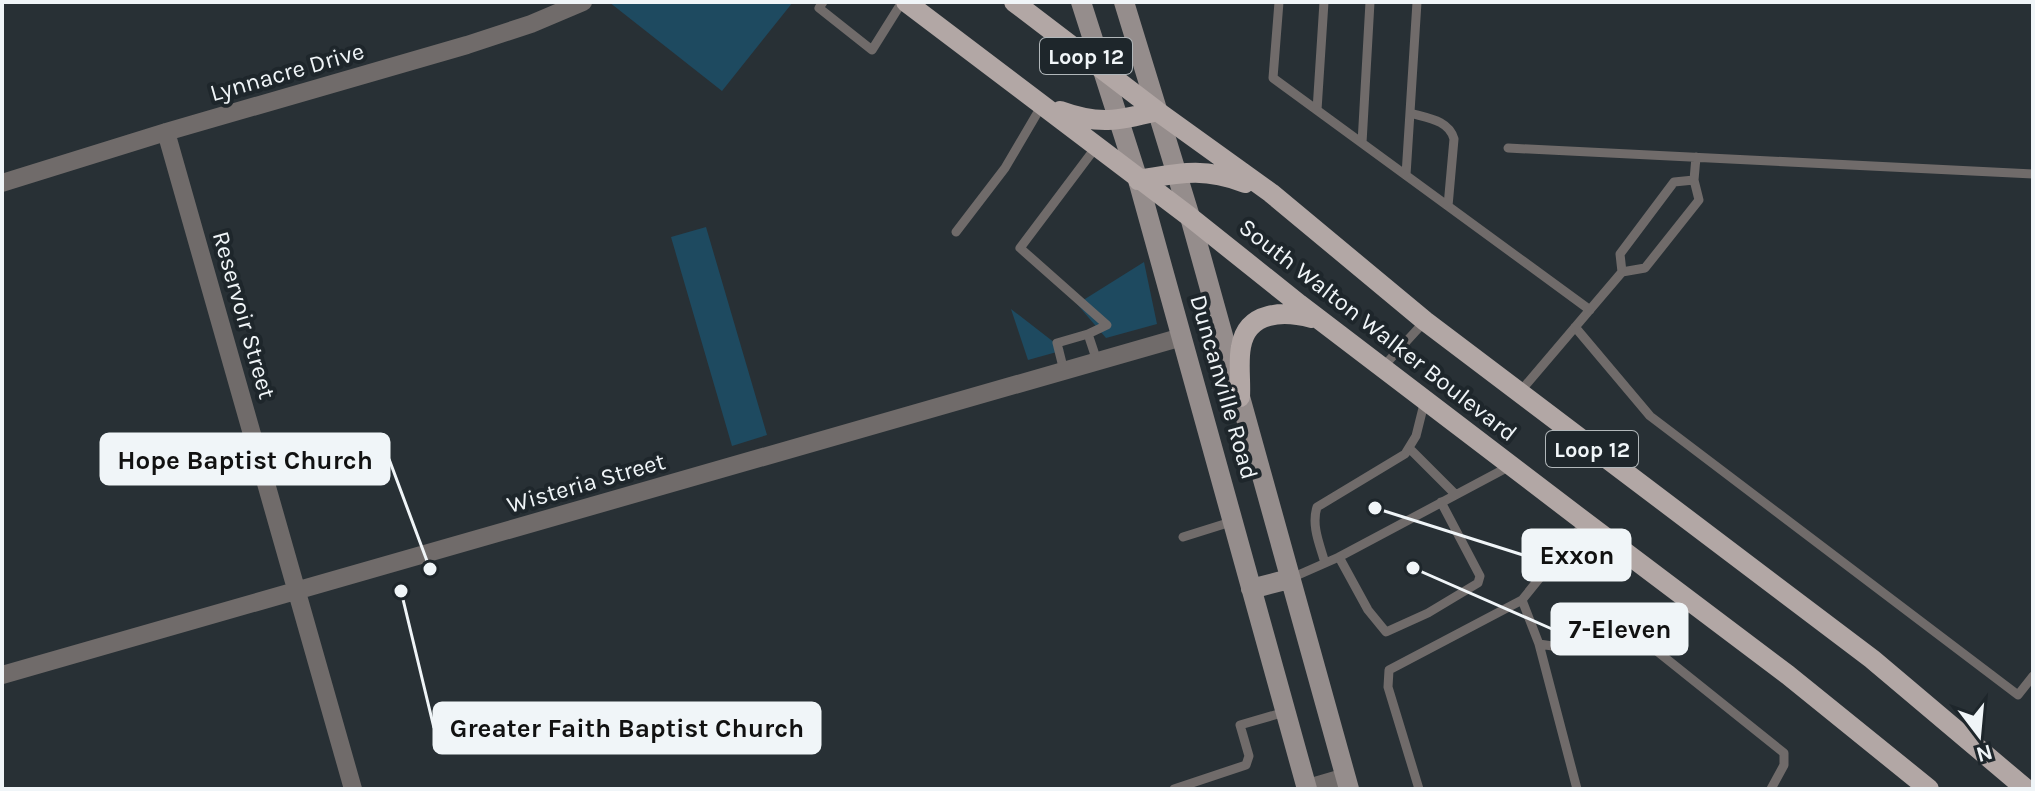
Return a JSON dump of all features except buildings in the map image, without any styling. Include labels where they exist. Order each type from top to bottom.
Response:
[{"type":"main road","name":"South Walton Walker Boulevard","points":[[904,2],[1788,675],[1929,789]]},
{"type":"main road","name":"South Walton Walker Boulevard","points":[[1014,2],[1271,193],[1425,321],[1872,659],[2026,789]]},
{"type":"main road","name":"Duncanville Road","points":[[1081,2],[1138,180],[1306,789]]},
{"type":"main road","name":"Duncanville Road","points":[[1124,2],[1190,217],[1347,783]]},
{"type":"main road","points":[[1042,105],[1080,119],[1100,122],[1157,111]]},
{"type":"main road","points":[[1138,180],[1202,172],[1221,174],[1271,193]]},
{"type":"main road","points":[[1240,397],[1241,346],[1256,320],[1290,312],[1320,320]]},
{"type":"main road","points":[[1251,589],[1289,579]]},
{"type":"street","name":"Lynnacre Drive","points":[[2,183],[467,45],[531,24],[583,2]]},
{"type":"street","name":"Reservoir Street","points":[[166,132],[299,590],[353,789]]},
{"type":"street","name":"Wisteria Street","points":[[2,675],[1182,337]]},
{"type":"street","points":[[1306,789],[1347,783]]},
{"type":"lane","points":[[823,2],[819,8],[872,50],[904,2]]},
{"type":"lane","points":[[1279,2],[1273,78],[1590,310]]},
{"type":"lane","points":[[1317,110],[1324,2]]},
{"type":"lane","points":[[1362,143],[1370,2]]},
{"type":"lane","points":[[1406,175],[1417,2]]},
{"type":"lane","points":[[956,232],[1005,168],[1042,105]]},
{"type":"lane","points":[[1410,113],[1446,124],[1452,130],[1454,139],[1448,206]]},
{"type":"lane","points":[[1064,371],[1057,343],[1107,325],[1020,248],[1096,147]]},
{"type":"lane","points":[[1508,148],[2033,174]]},
{"type":"lane","points":[[1519,393],[1622,272],[1645,268],[1699,200],[1694,180],[1696,157]]},
{"type":"lane","points":[[1622,272],[1620,254],[1640,225],[1674,182],[1694,180]]},
{"type":"lane","points":[[1383,367],[1425,321]]},
{"type":"lane","points":[[1575,327],[1650,416],[1675,436],[2018,695],[2033,676]]},
{"type":"lane","points":[[1088,334],[1097,361]]},
{"type":"lane","points":[[1325,563],[1315,528],[1317,507],[1405,454],[1416,436],[1425,400]]},
{"type":"lane","points":[[1409,448],[1455,494]]},
{"type":"lane","points":[[1289,579],[1339,557],[1510,466]]},
{"type":"lane","points":[[1339,557],[1368,610],[1386,632],[1428,613],[1478,583],[1480,576],[1441,502]]},
{"type":"lane","points":[[1183,537],[1234,521]]},
{"type":"lane","points":[[1419,789],[1388,687],[1389,670],[1522,600],[1585,522]]},
{"type":"lane","points":[[1522,600],[1539,644],[1577,789]]},
{"type":"lane","points":[[1539,644],[1559,647],[1638,636],[1784,753],[1784,765],[1771,789]]},
{"type":"lane","points":[[1174,789],[1246,765],[1249,756],[1240,725],[1285,712]]},
{"type":"shaded area","points":[[609,2],[793,2],[722,91]]},
{"type":"shaded area","points":[[706,227],[767,435],[732,446],[671,237]]},
{"type":"shaded area","points":[[1144,262],[1157,324],[1106,338],[1077,304]]},
{"type":"shaded area","points":[[1011,309],[1064,350],[1028,360]]},
{"type":"place","name":"Exxon","points":[[1375,508]]},
{"type":"place","name":"7-Eleven","points":[[1413,568]]},
{"type":"place","name":"Hope Baptist Church","points":[[430,569]]},
{"type":"place","name":"Greater Faith Baptist Church","points":[[401,591]]}]
